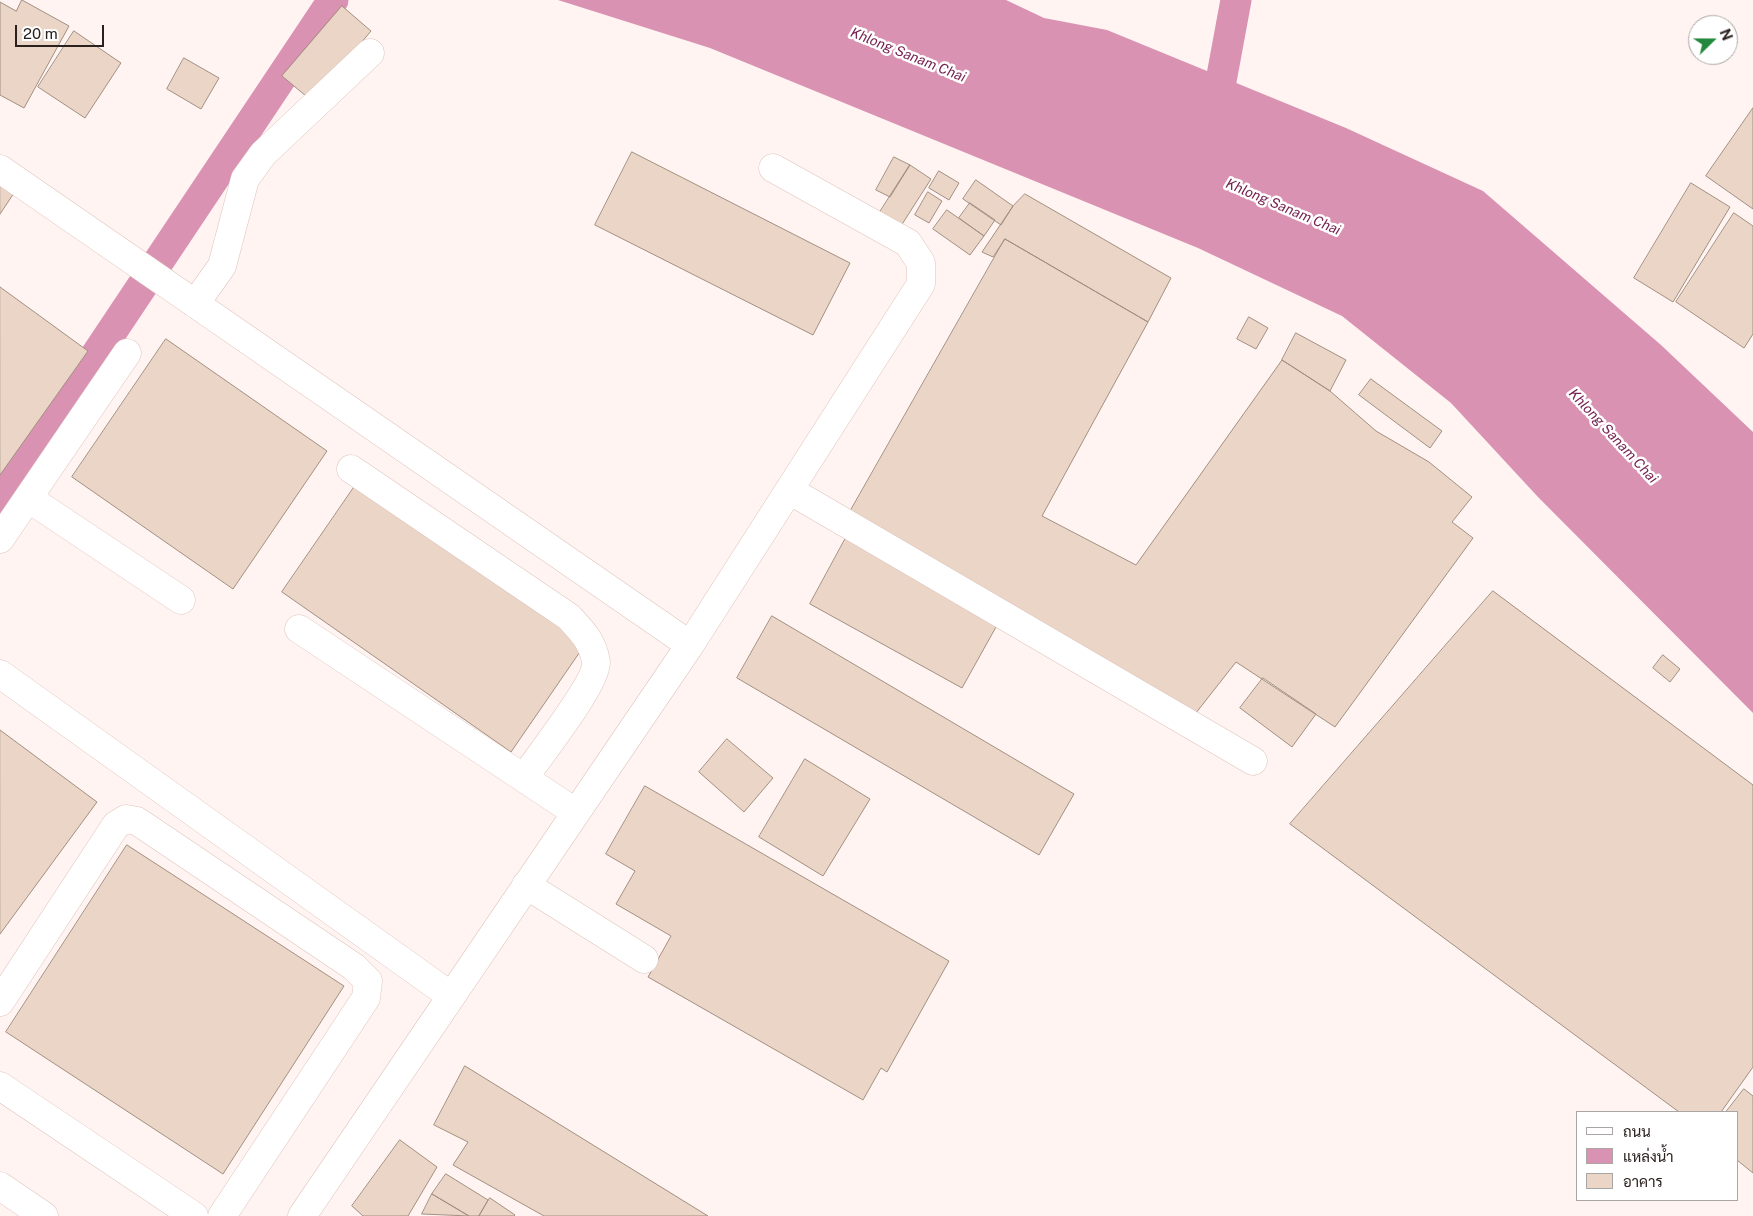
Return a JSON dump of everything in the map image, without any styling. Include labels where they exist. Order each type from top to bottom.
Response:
[{"type":"lane","points":[[196,304],[222,266],[246,179],[258,160],[294,122],[370,52]]},
{"type":"lane","points":[[302,1216],[690,645],[921,284],[921,263],[908,243],[773,168]]},
{"type":"lane","points":[[0,169],[690,645]]},
{"type":"lane","points":[[0,539],[127,353]]},
{"type":"lane","points":[[352,469],[569,617],[589,638],[596,663],[590,682],[524,778]]},
{"type":"lane","points":[[789,490],[1253,761]]},
{"type":"lane","points":[[28,498],[182,600]]},
{"type":"lane","points":[[299,629],[575,812]]},
{"type":"lane","points":[[0,674],[451,996]]},
{"type":"lane","points":[[0,1002],[116,825],[126,819],[136,821],[354,967],[368,981],[366,998],[222,1216]]},
{"type":"lane","points":[[526,884],[644,959]]},
{"type":"lane","points":[[0,1086],[194,1216]]},
{"type":"lane","points":[[0,1186],[44,1216]]},
{"type":"water","name":"Khlong Sanam Chai","points":[[558,0],[1006,0],[1044,18],[1107,30],[1346,128],[1483,191],[1661,345],[1753,432],[1753,713],[1538,497],[1451,403],[1342,316],[1198,248],[710,48]]},
{"type":"building","points":[[22,0],[69,26],[24,108],[0,95],[0,2],[16,11]]},
{"type":"building","points":[[342,6],[371,31],[312,101],[282,76]]},
{"type":"building","points":[[74,31],[121,63],[85,118],[38,87]]},
{"type":"building","points":[[184,58],[219,78],[201,109],[167,89]]},
{"type":"building","points":[[1753,108],[1753,209],[1706,176]]},
{"type":"building","points":[[632,152],[850,263],[813,335],[595,225]]},
{"type":"building","points":[[894,157],[910,165],[890,197],[876,190]]},
{"type":"building","points":[[910,165],[931,179],[899,229],[878,215]]},
{"type":"building","points":[[939,171],[959,183],[949,200],[929,188]]},
{"type":"building","points":[[976,180],[1013,206],[1001,225],[963,199]]},
{"type":"building","points":[[1691,183],[1730,207],[1673,302],[1634,278]]},
{"type":"building","points":[[0,184],[14,193],[0,214]]},
{"type":"building","points":[[928,192],[942,201],[929,223],[915,215]]},
{"type":"building","points":[[1025,194],[1171,278],[1148,322],[1005,239],[993,257],[982,252],[1013,206]]},
{"type":"building","points":[[970,203],[995,220],[984,236],[959,218]]},
{"type":"building","points":[[947,210],[984,236],[970,255],[933,229]]},
{"type":"building","points":[[1734,213],[1753,226],[1753,334],[1744,348],[1676,302]]},
{"type":"building","points":[[1005,239],[1148,322],[1042,516],[1136,565],[1282,360],[1330,391],[1376,431],[1429,462],[1472,497],[1452,522],[1473,538],[1335,727],[1236,662],[1192,718],[847,517]]},
{"type":"building","points":[[0,287],[88,351],[0,475]]},
{"type":"building","points":[[1249,317],[1268,328],[1256,349],[1237,339]]},
{"type":"building","points":[[1296,333],[1346,360],[1330,391],[1282,360]]},
{"type":"building","points":[[166,339],[327,451],[233,589],[72,477]]},
{"type":"building","points":[[1371,379],[1442,431],[1430,448],[1359,395]]},
{"type":"building","points":[[357,483],[586,643],[511,752],[282,592]]},
{"type":"building","points":[[848,534],[1001,618],[962,688],[810,604]]},
{"type":"building","points":[[1493,591],[1753,785],[1753,1067],[1722,1111],[1678,1111],[1290,824]]},
{"type":"building","points":[[772,616],[1074,794],[1039,855],[737,678]]},
{"type":"building","points":[[1663,655],[1680,669],[1670,682],[1653,668]]},
{"type":"building","points":[[1263,678],[1316,714],[1292,747],[1240,708]]},
{"type":"building","points":[[0,730],[97,802],[0,934]]},
{"type":"building","points":[[727,739],[773,778],[744,812],[699,772]]},
{"type":"building","points":[[805,759],[870,799],[823,876],[759,837]]},
{"type":"building","points":[[645,786],[949,961],[887,1072],[881,1068],[863,1100],[648,977],[671,936],[616,904],[635,871],[606,854]]},
{"type":"building","points":[[127,845],[344,986],[223,1174],[6,1032]]},
{"type":"building","points":[[465,1066],[708,1216],[544,1216],[453,1165],[468,1142],[434,1125]]},
{"type":"building","points":[[1744,1089],[1753,1096],[1753,1173],[1738,1161],[1738,1111],[1727,1111]]},
{"type":"building","points":[[400,1140],[437,1167],[408,1216],[363,1216],[352,1206]]},
{"type":"building","points":[[446,1174],[488,1200],[479,1216],[469,1216],[432,1194]]},
{"type":"building","points":[[432,1194],[469,1216],[422,1214]]},
{"type":"building","points":[[490,1198],[515,1215],[479,1216]]},
{"type":"waterway","points":[[0,499],[333,0]]},
{"type":"waterway","points":[[1214,119],[1236,0]]}]
